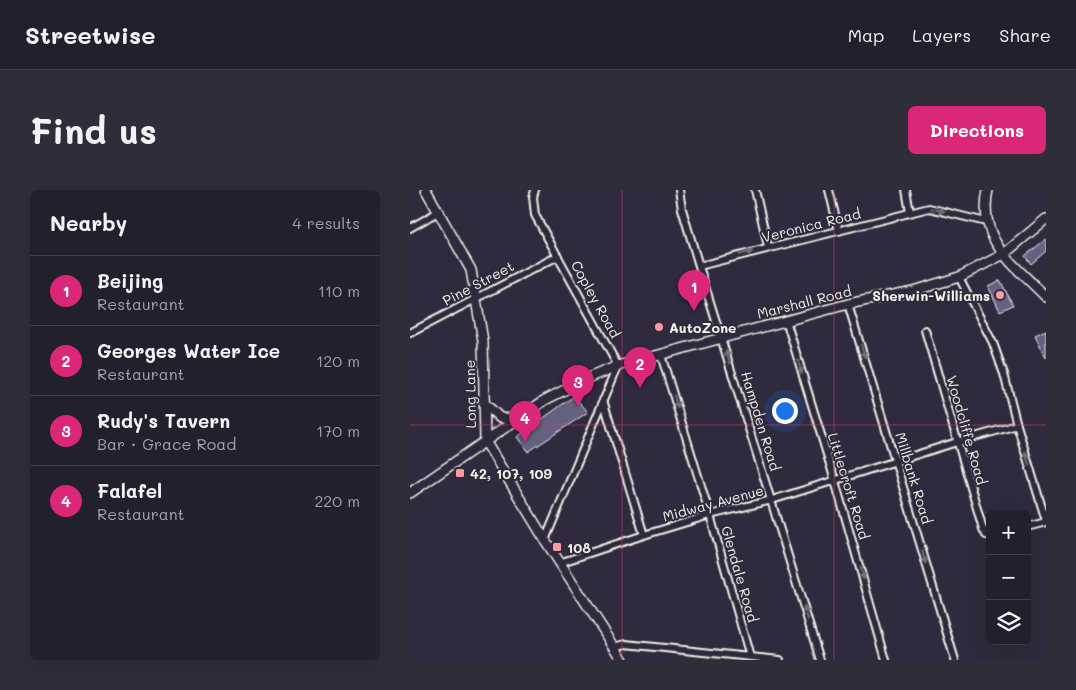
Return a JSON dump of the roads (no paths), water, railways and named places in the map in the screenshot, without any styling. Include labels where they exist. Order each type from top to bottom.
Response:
[{"type":"main road","name":"Long Lane","points":[[426,190],[471,270],[483,341],[484,441],[559,563],[622,660]]},
{"type":"main road","points":[[988,190],[985,203],[986,222],[992,238],[1004,254],[1046,297]]},
{"type":"main road","name":"Marshall Road","points":[[410,493],[545,400],[588,378],[618,366],[661,356],[786,320],[848,304],[913,291],[959,277],[1004,254],[1046,219]]},
{"type":"main road","points":[[484,403],[500,418],[517,419]]},
{"type":"street","name":"Copley Road","points":[[534,190],[535,215],[618,366]]},
{"type":"street","name":"Hampden Road","points":[[679,190],[682,208],[699,266],[820,660]]},
{"type":"street","points":[[755,190],[768,247]]},
{"type":"street","points":[[829,190],[840,231]]},
{"type":"street","points":[[906,190],[910,212]]},
{"type":"street","name":"Veronica Road","points":[[699,266],[928,208],[986,222]]},
{"type":"street","points":[[410,228],[438,212]]},
{"type":"street","name":"Pine Street","points":[[410,333],[558,256]]},
{"type":"street","points":[[959,277],[993,344],[1004,374],[1046,522],[1031,526]]},
{"type":"street","name":"Millbank Road","points":[[848,304],[955,660]]},
{"type":"street","name":"Littlecroft Road","points":[[786,320],[835,481],[886,660]]},
{"type":"street","name":"Woodcliffe Road","points":[[925,330],[983,529],[986,533]]},
{"type":"street","name":"Glendale Road","points":[[661,356],[710,515],[750,656]]},
{"type":"street","points":[[545,540],[618,366]]},
{"type":"street","points":[[603,400],[644,535]]},
{"type":"street","name":"Midway Avenue","points":[[559,563],[710,515],[772,500],[1017,425]]},
{"type":"street","points":[[614,647],[626,644],[780,660]]},
{"type":"place","name":"Sherwin-Williams","points":[[1000,295]]},
{"type":"place","name":"Beijing","points":[[694,311]]},
{"type":"place","name":"AutoZone","points":[[659,327]]},
{"type":"place","name":"Georges Water Ice","points":[[640,388]]},
{"type":"place","name":"Rudy's Tavern","points":[[578,406]]},
{"type":"place","name":"Falafel","points":[[525,442]]},
{"type":"place","name":"42, 107, 109","points":[[460,473]]},
{"type":"place","name":"108","points":[[557,547]]}]
